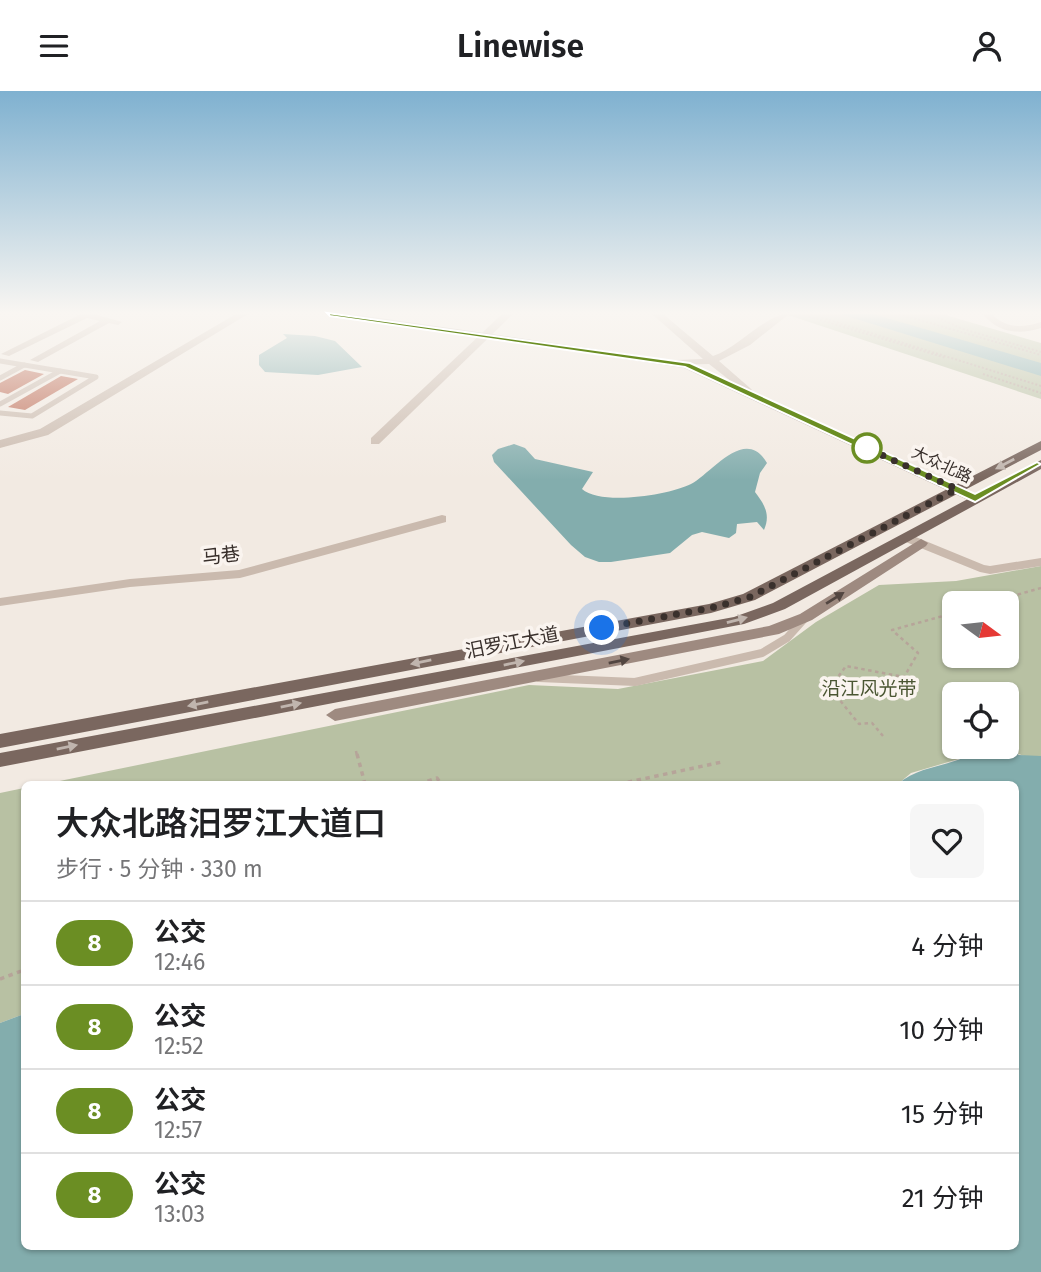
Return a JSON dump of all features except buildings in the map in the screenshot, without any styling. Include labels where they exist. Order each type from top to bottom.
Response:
[{"type":"main road","name":"大众北路","points":[[695,369],[732,382],[973,491]]},
{"type":"main road","name":"大众北路","points":[[714,369],[746,390],[973,491]]},
{"type":"main road","name":"汨罗江大道","points":[[0,760],[738,621],[779,605],[914,540],[973,491],[1041,445]]},
{"type":"main road","name":"汨罗江大道","points":[[0,741],[711,608],[773,587],[973,491],[1041,464]]},
{"type":"main road","points":[[335,715],[773,630],[806,617],[914,540]]},
{"type":"street","points":[[0,444],[53,427],[150,369]]},
{"type":"street","points":[[375,441],[448,369]]},
{"type":"street","points":[[714,369],[732,382]]},
{"type":"street","name":"马巷","points":[[0,602],[130,583],[240,574],[442,519]]},
{"type":"street","points":[[914,540],[990,570],[1041,562]]},
{"type":"lane","points":[[0,378],[16,369]]},
{"type":"lane","points":[[0,413],[22,418],[32,416],[96,379],[49,369]]},
{"type":"lane","points":[[0,404],[60,371]]},
{"type":"lane","points":[[529,678],[635,683],[762,653],[787,638],[806,617]]},
{"type":"path","points":[[984,369],[990,371]]},
{"type":"path","points":[[984,369],[1041,386]]},
{"type":"path","points":[[990,371],[983,373],[1041,393]]},
{"type":"path","points":[[1019,594],[1041,588]]},
{"type":"path","points":[[883,736],[872,723],[859,724],[830,688],[846,666],[904,677],[918,653],[892,630],[942,616]]},
{"type":"path","points":[[356,751],[364,781]]},
{"type":"path","points":[[633,781],[722,762]]},
{"type":"path","points":[[0,979],[21,971]]},
{"type":"green space","points":[[951,369],[1041,369],[1041,399]]},
{"type":"green space","name":"沿江风光带","points":[[1041,566],[1041,756],[1019,754],[1019,682],[942,682],[942,759],[958,759],[911,773],[902,781],[60,781],[529,685],[618,689],[763,661],[816,622],[879,585],[956,581]]},
{"type":"green space","points":[[21,789],[21,1015],[0,1023],[0,793]]},
{"type":"water","points":[[263,369],[350,369],[318,375],[265,372]]},
{"type":"water","points":[[1019,369],[1041,369],[1041,376]]},
{"type":"water","points":[[514,444],[525,448],[535,459],[593,472],[582,489],[591,494],[619,498],[652,495],[681,488],[699,479],[728,456],[739,450],[749,449],[758,453],[767,463],[760,473],[755,492],[766,509],[766,524],[764,530],[757,522],[737,524],[736,533],[729,538],[702,532],[692,535],[670,553],[599,562],[585,557],[571,545],[494,462],[492,455],[498,449]]},
{"type":"water","points":[[1019,755],[1041,756],[1041,1272],[0,1272],[0,1023],[21,1015],[21,1250],[1019,1250],[1019,781],[902,781],[917,772],[961,759],[1019,759]]},
{"type":"bus line","name":"8","points":[[699,369],[975,499],[1041,464]]},
{"type":"route","points":[[602,628],[711,608],[750,597],[957,489],[862,446],[867,448]]}]
